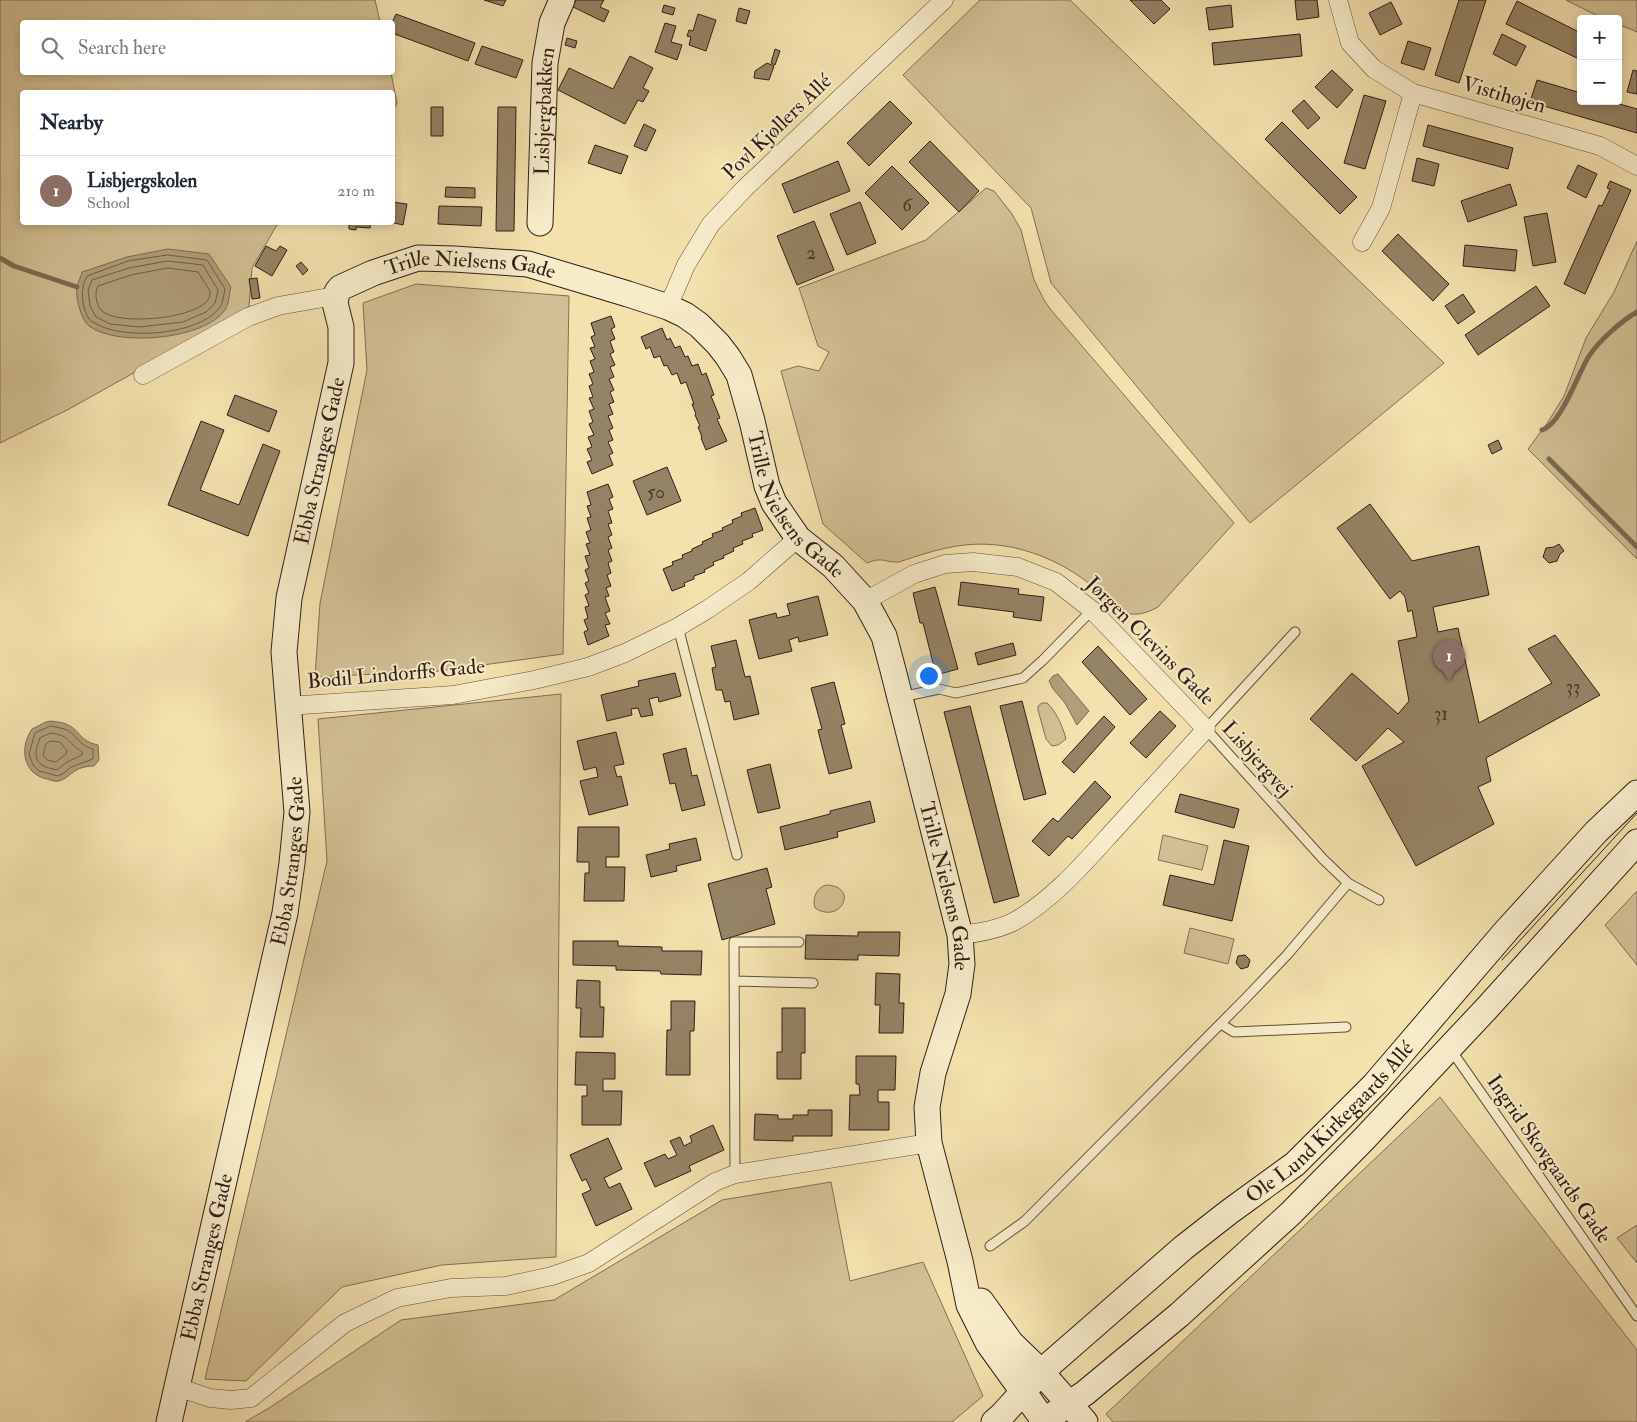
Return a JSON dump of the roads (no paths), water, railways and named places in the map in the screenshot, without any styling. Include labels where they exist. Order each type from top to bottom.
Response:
[{"type":"street","name":"Lisbjergbakken","points":[[540,223],[545,63],[552,23],[562,0]]},
{"type":"street","name":"Povl Kjøllers Allé","points":[[668,307],[686,266],[711,224],[745,188],[944,0]]},
{"type":"street","name":"Vistihøjen","points":[[1338,0],[1350,43],[1374,69],[1413,93],[1600,146],[1637,166]]},
{"type":"street","points":[[1362,242],[1380,208],[1413,93]]},
{"type":"street","name":"Trille Nielsens Gade","points":[[143,375],[248,317],[278,306],[335,296],[340,288],[352,282],[418,258],[528,264],[668,307],[698,324],[718,344],[739,375],[767,486],[774,503],[798,538],[833,566],[865,601],[884,636],[960,935],[962,964],[958,994],[933,1073],[927,1107],[929,1143],[970,1305],[988,1343],[1044,1422]]},
{"type":"street","name":"Ebba Stranges Gade","points":[[169,1422],[285,913],[297,812],[284,652],[289,598],[342,363],[341,327],[336,312],[335,296]]},
{"type":"street","name":"Bodil Lindorffs Gade","points":[[287,706],[453,695],[534,680],[588,667],[625,653],[678,627],[749,581],[798,538]]},
{"type":"street","name":"Jørgen Clevins Gade","points":[[865,601],[914,574],[945,564],[973,562],[1018,567],[1056,582],[1092,610],[1206,729],[1091,856],[1036,907],[1015,921],[986,932],[960,935]]},
{"type":"street","name":"Ole Lund Kirkegaards Allé","points":[[994,1422],[1041,1372],[1199,1236],[1295,1164],[1375,1084],[1506,931],[1596,832],[1637,793]]},
{"type":"street","name":"Ole Lund Kirkegaards Allé","points":[[1044,1422],[1085,1393],[1178,1315],[1284,1220],[1364,1140],[1487,1008],[1637,842]]},
{"type":"street","points":[[177,1388],[210,1398],[231,1400],[251,1398],[345,1322],[397,1298],[452,1288],[506,1286],[552,1276],[578,1267],[589,1262],[715,1182],[735,1174],[929,1143]]},
{"type":"street","name":"Trille Nielsens Gade","points":[[960,1261],[990,1314],[1011,1343],[1041,1372],[1085,1422]]},
{"type":"lane","points":[[900,697],[939,688],[956,693],[1023,678],[1092,610]]},
{"type":"lane","points":[[678,627],[738,855]]},
{"type":"lane","name":"Lisbjergvej","points":[[1295,632],[1206,729],[1348,883],[1379,900]]},
{"type":"lane","points":[[990,1246],[1025,1221],[1221,1024],[1287,955],[1348,883]]},
{"type":"lane","points":[[735,1174],[734,942],[799,942]]},
{"type":"lane","points":[[734,981],[813,983]]},
{"type":"lane","points":[[1221,1024],[1234,1032],[1346,1027]]},
{"type":"lane","name":"Ingrid Skovgaards Gade","points":[[1449,1048],[1637,1316]]},
{"type":"water","points":[[168,249],[209,254],[231,287],[225,310],[214,320],[199,328],[180,334],[139,338],[119,337],[102,333],[86,323],[79,308],[77,296],[77,287],[82,272],[127,257]]},
{"type":"water","points":[[1058,674],[1089,711],[1077,725],[1065,703],[1049,681]]},
{"type":"water","points":[[51,721],[72,727],[87,741],[98,745],[99,760],[94,766],[74,771],[64,779],[57,781],[39,776],[33,772],[28,766],[26,759],[25,744],[32,729]]},
{"type":"waterway","points":[[0,258],[14,266],[77,287]]},
{"type":"waterway","points":[[1542,430],[1556,419],[1569,398],[1593,350],[1617,326],[1637,312]]},
{"type":"waterway","points":[[1549,459],[1637,547]]},
{"type":"tram line","points":[[1502,960],[1637,813]]},
{"type":"place","name":"Lisbjergskolen","points":[[1449,681]]}]
